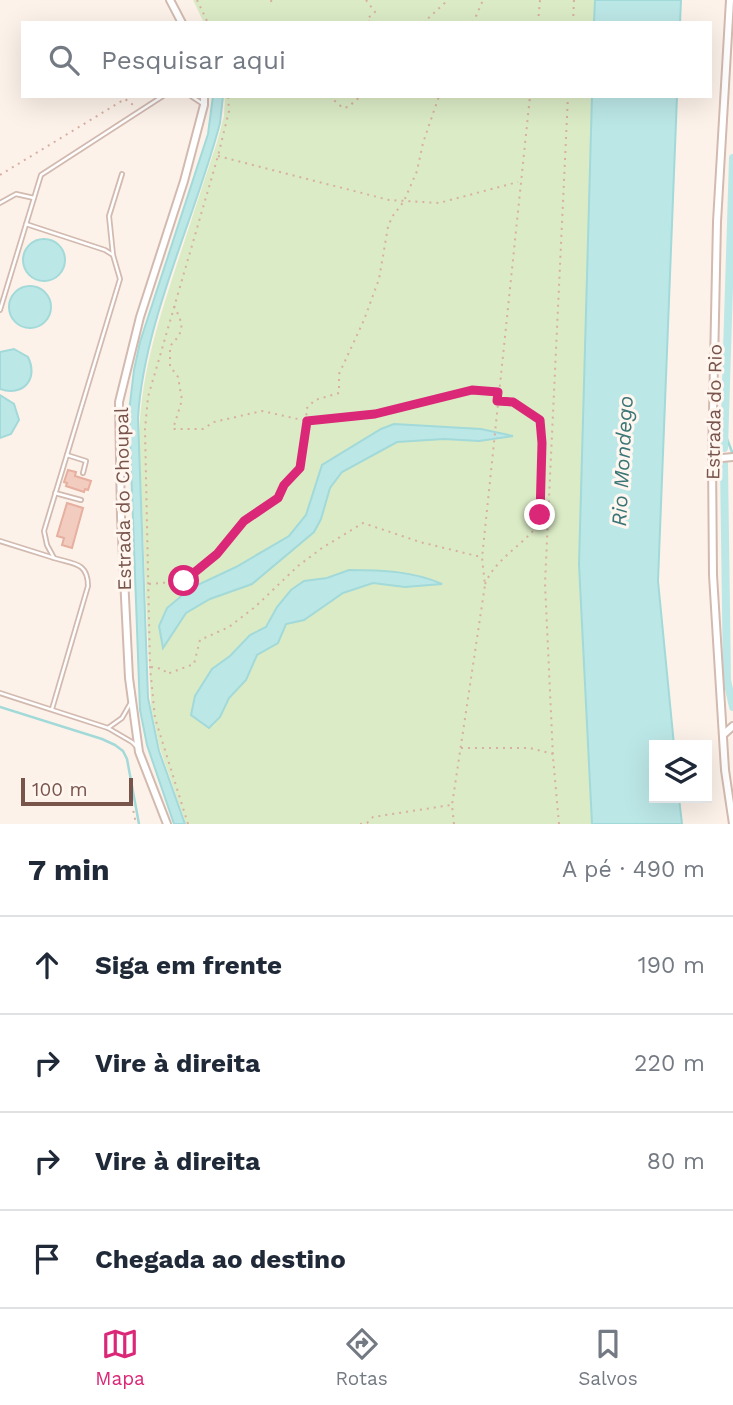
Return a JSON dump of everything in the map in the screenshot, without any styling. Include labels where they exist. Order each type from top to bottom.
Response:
[{"type":"street","points":[[170,0],[181,21]]},
{"type":"street","name":"Estrada do Rio","points":[[730,0],[717,222],[712,459],[713,575],[725,770],[733,824]]},
{"type":"street","name":"Estrada do Choupal","points":[[167,824],[139,752],[132,702],[122,531],[119,402],[140,317],[184,181],[204,98]]},
{"type":"street","points":[[712,459],[733,457]]},
{"type":"street","points":[[724,734],[733,726]]},
{"type":"lane","points":[[0,310],[41,175],[160,98]]},
{"type":"lane","points":[[194,98],[204,105]]},
{"type":"lane","points":[[54,558],[44,531],[120,279],[113,256],[110,216],[122,174]]},
{"type":"lane","points":[[0,204],[16,194],[34,198]]},
{"type":"lane","points":[[26,224],[105,250],[113,256]]},
{"type":"lane","points":[[67,455],[86,461],[83,472]]},
{"type":"lane","points":[[55,493],[81,500]]},
{"type":"lane","points":[[0,541],[83,567],[88,574],[88,586],[52,709]]},
{"type":"lane","points":[[0,693],[108,728],[132,742],[139,752]]},
{"type":"lane","points":[[108,728],[122,718],[132,702]]},
{"type":"path","points":[[197,0],[207,21]]},
{"type":"path","points":[[366,0],[375,12],[367,19],[368,21]]},
{"type":"path","points":[[425,21],[448,0]]},
{"type":"path","points":[[474,21],[483,0]]},
{"type":"path","points":[[538,21],[540,0]]},
{"type":"path","points":[[573,21],[574,0]]},
{"type":"path","points":[[188,824],[155,718],[150,667],[145,429],[148,397],[218,156],[229,111],[228,98]]},
{"type":"path","points":[[331,98],[343,108],[359,98]]},
{"type":"path","points":[[148,584],[184,581],[217,554],[244,521],[278,498],[284,485],[300,468],[307,421],[306,409],[315,400],[340,393],[339,374],[365,320],[379,279],[388,227],[392,216],[404,201],[417,171],[423,142],[438,98]]},
{"type":"path","points":[[485,585],[482,558],[530,98]]},
{"type":"path","points":[[559,824],[545,583],[568,98]]},
{"type":"path","points":[[0,175],[125,99],[141,111]]},
{"type":"path","points":[[218,156],[390,200],[439,203],[519,182]]},
{"type":"path","points":[[174,306],[182,323],[179,337],[170,345],[170,366],[178,377],[182,400],[173,429],[203,429],[214,422],[262,411],[307,421],[375,414],[472,390],[498,392]]},
{"type":"path","points":[[454,824],[452,805],[485,585],[490,572],[534,529],[540,515],[540,420],[513,402],[497,401]]},
{"type":"path","points":[[150,667],[163,668],[167,674],[194,664],[200,640],[229,627],[306,560],[363,523],[482,558]]},
{"type":"path","points":[[460,748],[530,748],[553,754]]},
{"type":"path","points":[[132,804],[136,824]]},
{"type":"path","points":[[360,824],[367,823],[373,817],[452,805]]},
{"type":"green space","points":[[193,0],[595,0],[594,21],[203,21]]},
{"type":"green space","points":[[225,98],[592,98],[579,564],[592,824],[186,824],[160,749],[151,707],[140,419],[146,375],[156,333],[224,116]]},
{"type":"water","points":[[595,0],[681,0],[680,21],[594,21]]},
{"type":"water","points":[[213,98],[223,98],[220,123],[210,159],[150,344],[138,418],[148,698],[159,751],[185,824],[174,824],[147,745],[140,710],[129,412],[140,342],[208,134]]},
{"type":"water","name":"Rio Mondego","points":[[592,98],[677,98],[658,581],[674,740],[649,740],[649,803],[680,803],[682,824],[592,824],[579,564]]},
{"type":"water","points":[[44,239],[59,245],[65,260],[59,275],[44,281],[29,275],[23,260],[29,245]]},
{"type":"water","points":[[30,286],[45,292],[51,307],[45,322],[30,328],[15,322],[9,307],[15,292]]},
{"type":"water","points":[[14,349],[28,357],[32,372],[27,384],[22,388],[8,391],[0,389],[0,352]]},
{"type":"water","points":[[0,395],[14,404],[19,420],[11,434],[0,438]]},
{"type":"water","points":[[394,424],[481,429],[513,436],[479,441],[444,439],[397,442],[342,472],[330,488],[321,519],[314,532],[252,584],[210,599],[186,613],[163,648],[159,626],[167,608],[191,588],[236,567],[289,536],[306,515],[322,465]]},
{"type":"water","points":[[349,570],[408,574],[442,584],[405,587],[373,583],[343,593],[304,620],[286,624],[278,643],[257,655],[246,680],[229,698],[220,717],[209,728],[191,715],[195,696],[212,669],[230,656],[250,635],[266,627],[291,590],[304,581],[327,578]]},
{"type":"building","points":[[68,470],[76,472],[75,476],[91,481],[88,490],[85,489],[84,492],[66,486],[67,483],[64,482]]},
{"type":"building","points":[[67,503],[83,508],[72,548],[62,545],[64,538],[57,536]]},
{"type":"waterway","points":[[724,448],[733,158]]},
{"type":"waterway","points":[[724,431],[732,452]]},
{"type":"waterway","points":[[724,464],[727,680],[733,707]]},
{"type":"waterway","points":[[0,707],[102,739],[123,751],[127,759],[139,824]]},
{"type":"route","points":[[184,581],[211,560],[244,521],[278,498],[284,485],[300,468],[307,421],[375,414],[472,390],[498,392],[497,401],[513,402],[540,420],[540,515]]}]
